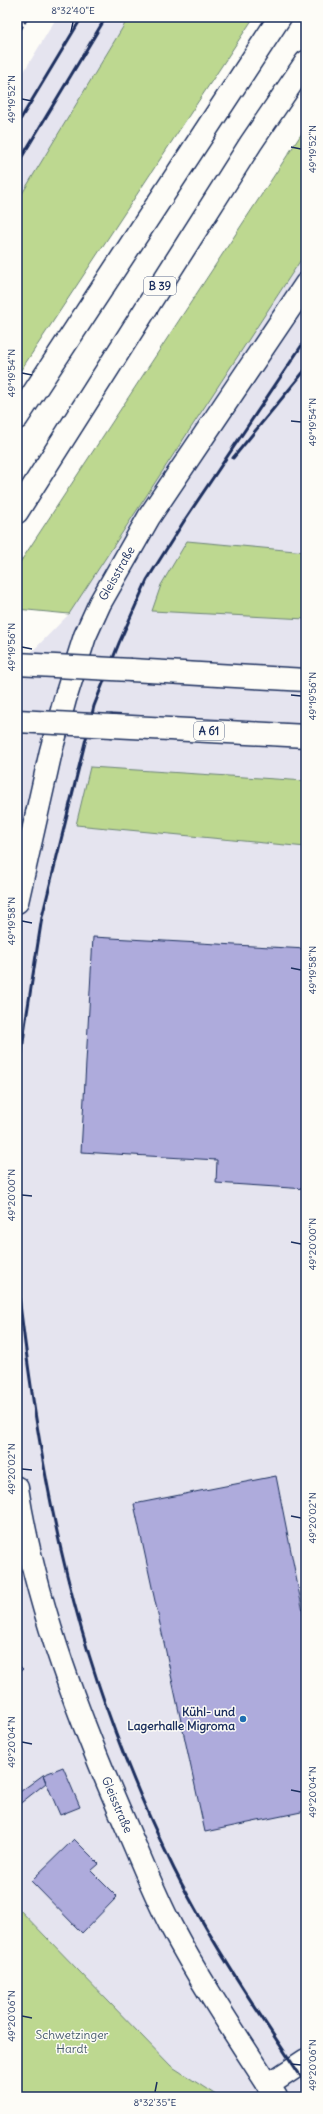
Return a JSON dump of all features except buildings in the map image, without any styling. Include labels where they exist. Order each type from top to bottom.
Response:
[{"type":"main road","points":[[17,418],[280,17]]},
{"type":"main road","name":"B 39","points":[[17,512],[251,143],[306,62]]},
{"type":"main road","name":"Gleisstraße","points":[[17,902],[51,751],[65,699],[85,636],[100,603],[149,517],[306,284]]},
{"type":"main road","points":[[17,664],[306,680]]},
{"type":"main road","name":"A 61","points":[[17,721],[306,736]]},
{"type":"main road","name":"Gleisstraße","points":[[17,1488],[43,1603],[69,1682],[108,1784],[171,1925],[210,1994],[272,2091]]},
{"type":"main road","points":[[272,2091],[306,2060]]},
{"type":"path","points":[[17,36],[28,17]]},
{"type":"shaded area","points":[[57,17],[129,17],[17,202],[17,83]]},
{"type":"shaded area","points":[[306,252],[306,2097],[219,2097],[171,2066],[17,1907],[17,667],[69,614]]},
{"type":"green space","points":[[129,17],[254,17],[17,376],[17,202]]},
{"type":"green space","points":[[306,127],[306,252],[69,614],[17,609],[17,567]]},
{"type":"green space","points":[[187,541],[306,552],[306,619],[152,611],[161,585]]},
{"type":"green space","points":[[90,767],[306,781],[306,847],[76,825]]},
{"type":"green space","name":"Schwetzinger Hardt","points":[[17,1907],[171,2066],[219,2097],[17,2097]]},
{"type":"railway","points":[[17,125],[82,17]]},
{"type":"railway","points":[[17,165],[106,17]]},
{"type":"railway","points":[[17,1093],[25,1026],[42,917],[94,706],[119,643],[147,580],[186,518],[306,339]]},
{"type":"railway","points":[[233,458],[306,369]]},
{"type":"railway","points":[[17,1280],[26,1354],[58,1539],[88,1651],[113,1725],[141,1798],[157,1834],[189,1897],[220,1952],[306,2084]]},
{"type":"place","name":"Kühl- und Lagerhalle Migroma","points":[[243,1719]]}]
